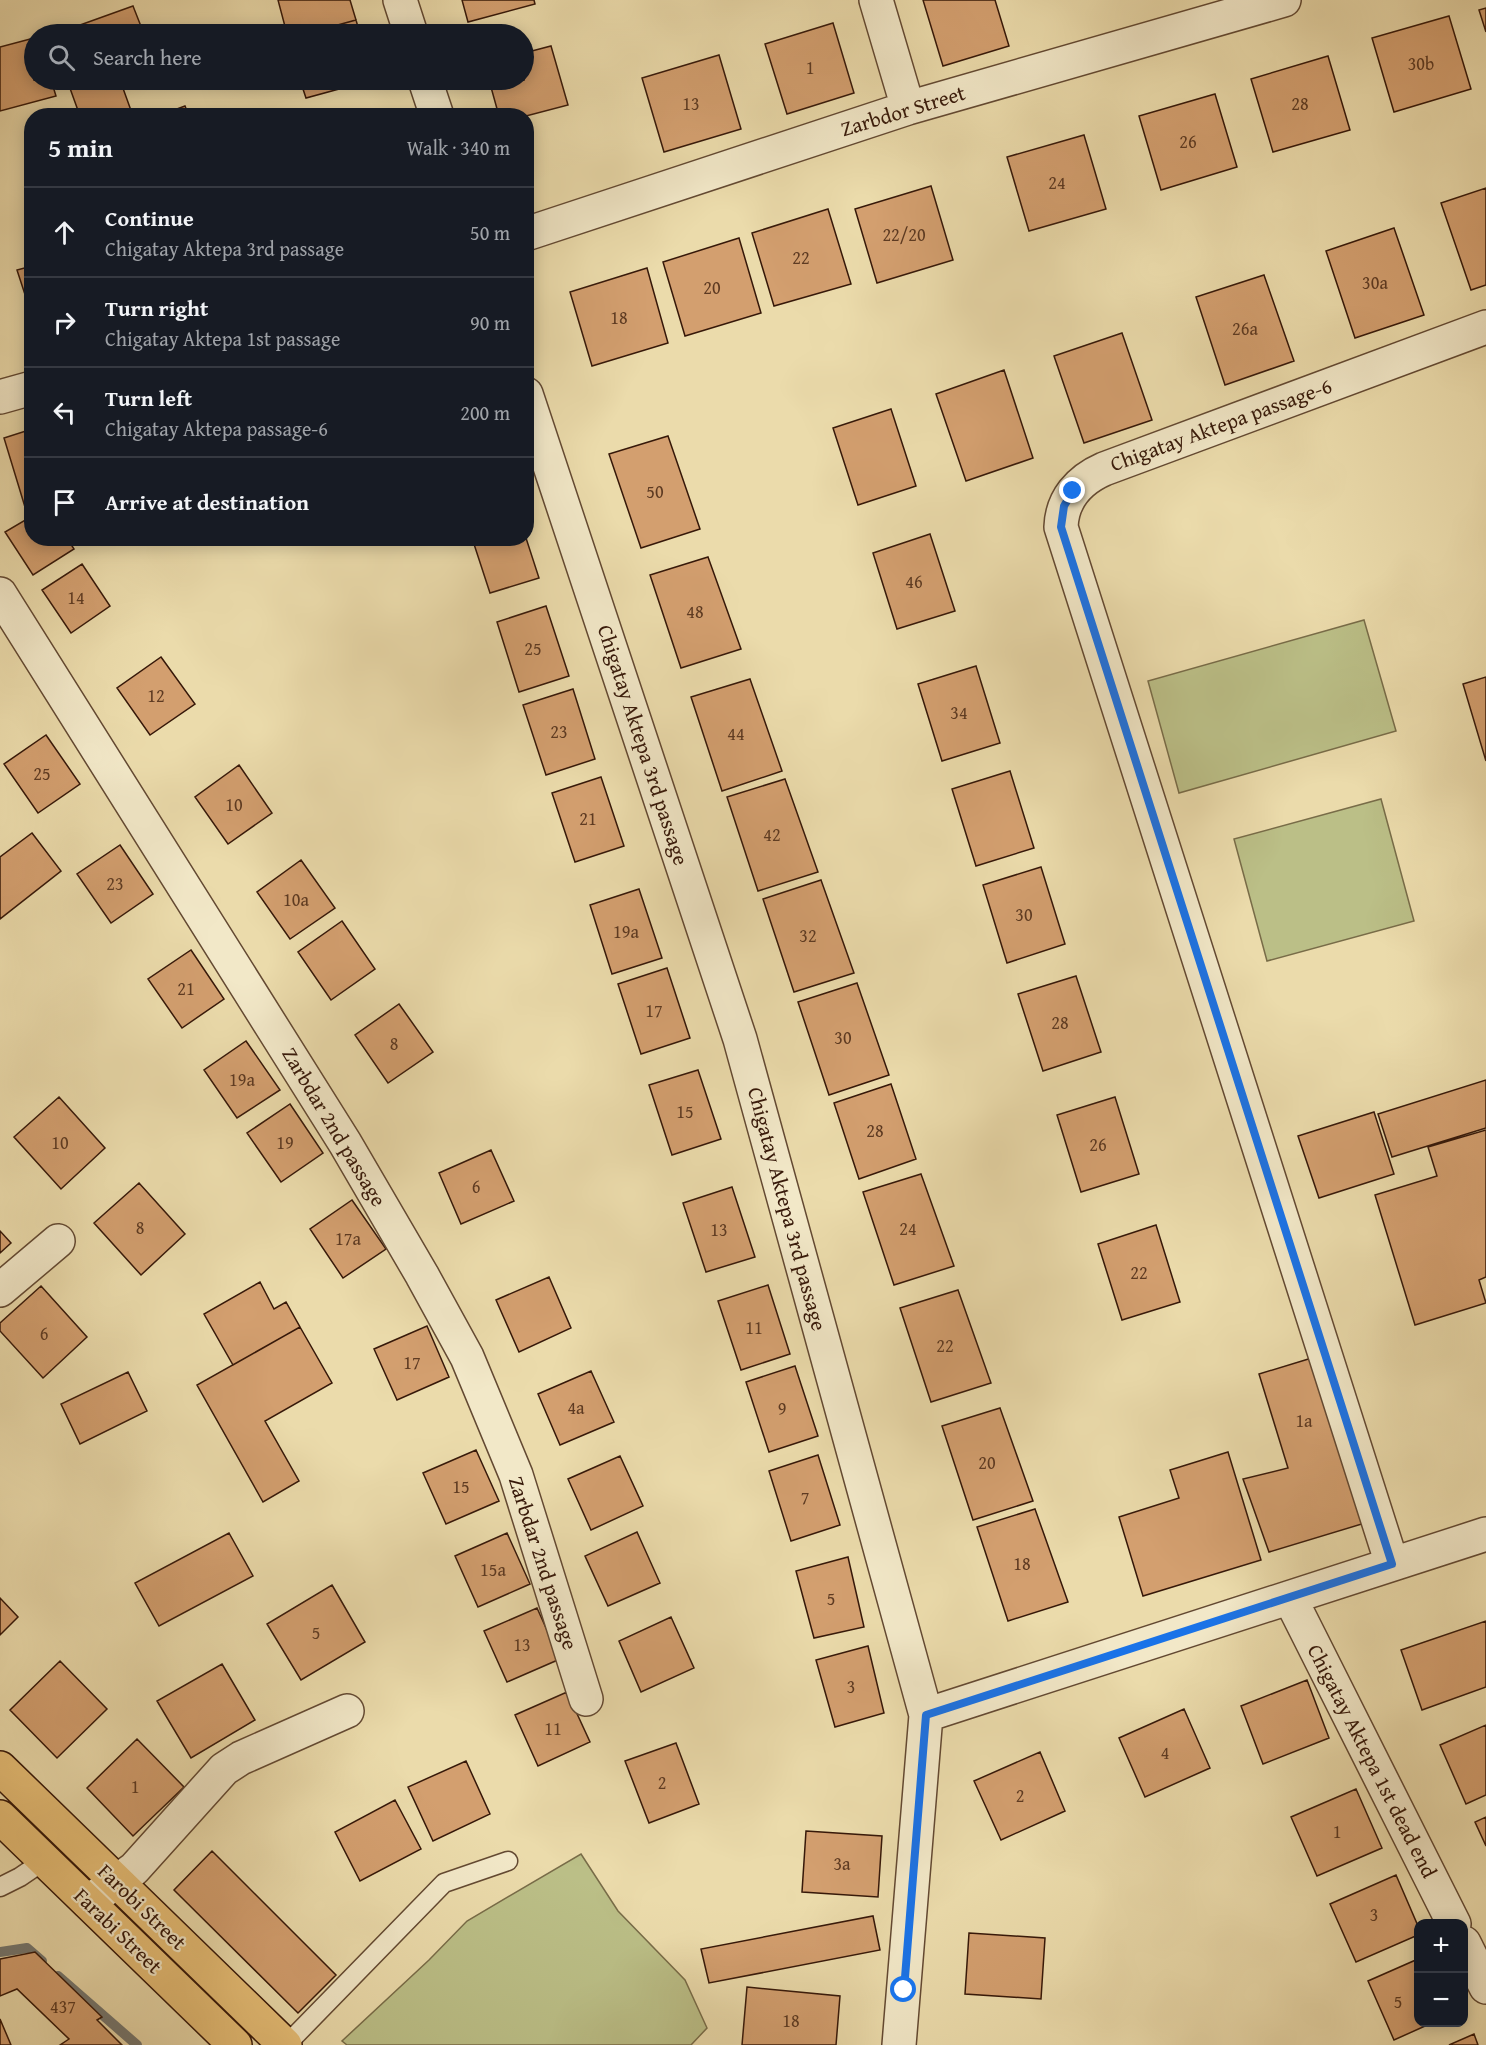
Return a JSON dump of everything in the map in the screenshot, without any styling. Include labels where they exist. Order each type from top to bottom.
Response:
[{"type":"main road","name":"Farobi Street","points":[[0,1768],[286,2045]]},
{"type":"main road","name":"Farabi Street","points":[[0,1816],[235,2045]]},
{"type":"street","points":[[400,0],[408,24]]},
{"type":"street","points":[[876,0],[908,108]]},
{"type":"street","name":"Zarbdor Street","points":[[534,231],[908,108],[1239,7],[1284,0]]},
{"type":"street","points":[[428,90],[434,108]]},
{"type":"street","name":"Chigatay Aktepa passage-6","points":[[1392,1564],[1061,527],[1061,516],[1073,491],[1087,478],[1104,469],[1486,327]]},
{"type":"street","points":[[0,397],[24,390]]},
{"type":"street","name":"Chigatay Aktepa 3rd passage","points":[[534,418],[740,1039],[926,1715],[899,2045]]},
{"type":"street","name":"Zarbdar 2nd passage","points":[[0,594],[345,1143],[467,1357],[516,1475],[586,1699]]},
{"type":"street","points":[[0,1290],[58,1241]]},
{"type":"street","points":[[926,1715],[1486,1534]]},
{"type":"street","name":"Chigatay Aktepa 1st dead end","points":[[1290,1598],[1452,1919]]},
{"type":"street","points":[[88,1902],[134,1869],[224,1769],[241,1758],[347,1711]]},
{"type":"street","points":[[1468,1951],[1486,1987]]},
{"type":"lane","points":[[0,1887],[45,1860]]},
{"type":"lane","points":[[286,2045],[444,1883],[508,1861]]},
{"type":"green space","points":[[1364,620],[1396,731],[1179,793],[1148,681]]},
{"type":"green space","points":[[1381,799],[1414,921],[1267,961],[1234,839]]},
{"type":"green space","points":[[581,1854],[618,1911],[685,1980],[707,2028],[691,2045],[347,2045],[342,2041],[429,1960],[467,1921]]},
{"type":"building","points":[[278,0],[350,0],[356,20],[341,24],[284,24]]},
{"type":"building","points":[[462,0],[534,0],[535,4],[468,22]]},
{"type":"building","points":[[923,0],[995,0],[1009,46],[943,66]]},
{"type":"building","points":[[133,6],[140,24],[83,24]]},
{"type":"building","points":[[1486,8],[1486,32],[1479,10]]},
{"type":"building","points":[[1449,16],[1471,89],[1394,112],[1372,38]]},
{"type":"building","points":[[356,20],[357,24],[341,24]]},
{"type":"building","points":[[833,23],[854,93],[787,114],[765,44]]},
{"type":"building","points":[[24,41],[24,90],[54,90],[56,96],[0,111],[0,47]]},
{"type":"building","points":[[551,46],[568,105],[534,114],[534,108],[497,108],[492,90],[534,90],[534,50]]},
{"type":"building","points":[[719,55],[741,129],[664,152],[642,78]]},
{"type":"building","points":[[1328,56],[1350,130],[1273,152],[1251,79]]},
{"type":"building","points":[[71,90],[124,90],[130,108],[77,108]]},
{"type":"building","points":[[303,90],[335,90],[306,98]]},
{"type":"building","points":[[1215,94],[1237,167],[1161,190],[1139,116]]},
{"type":"building","points":[[1084,135],[1106,209],[1029,231],[1007,157]]},
{"type":"building","points":[[931,186],[953,260],[877,283],[855,209]]},
{"type":"building","points":[[1486,188],[1486,285],[1471,290],[1441,203]]},
{"type":"building","points":[[828,209],[851,284],[774,306],[752,233]]},
{"type":"building","points":[[1394,228],[1424,315],[1355,338],[1326,251]]},
{"type":"building","points":[[739,238],[761,313],[685,336],[663,262]]},
{"type":"building","points":[[24,268],[24,291],[17,270]]},
{"type":"building","points":[[647,268],[668,343],[592,366],[570,292]]},
{"type":"building","points":[[1264,275],[1294,361],[1225,385],[1196,297]]},
{"type":"building","points":[[1122,333],[1152,420],[1084,443],[1054,356]]},
{"type":"building","points":[[1004,370],[1033,458],[966,481],[936,394]]},
{"type":"building","points":[[891,409],[916,486],[858,505],[833,428]]},
{"type":"building","points":[[24,432],[24,504],[4,438]]},
{"type":"building","points":[[668,436],[700,529],[641,548],[609,454]]},
{"type":"building","points":[[24,521],[24,546],[72,546],[74,549],[33,575],[5,532]]},
{"type":"building","points":[[930,534],[955,611],[897,629],[873,553]]},
{"type":"building","points":[[475,546],[529,546],[539,578],[490,593]]},
{"type":"building","points":[[708,557],[741,649],[681,668],[650,575]]},
{"type":"building","points":[[82,564],[110,606],[71,633],[42,590]]},
{"type":"building","points":[[546,606],[569,676],[519,692],[497,622]]},
{"type":"building","points":[[161,657],[195,704],[150,735],[117,688]]},
{"type":"building","points":[[976,666],[1000,743],[942,761],[918,684]]},
{"type":"building","points":[[1486,677],[1486,761],[1463,684]]},
{"type":"building","points":[[750,679],[782,771],[722,791],[691,697]]},
{"type":"building","points":[[573,689],[595,759],[546,775],[523,705]]},
{"type":"building","points":[[46,735],[80,784],[38,813],[4,764]]},
{"type":"building","points":[[239,765],[272,813],[228,844],[195,797]]},
{"type":"building","points":[[1010,771],[1034,848],[976,866],[952,789]]},
{"type":"building","points":[[601,777],[624,846],[575,862],[552,793]]},
{"type":"building","points":[[785,779],[818,872],[758,891],[727,797]]},
{"type":"building","points":[[32,833],[61,871],[0,919],[0,857]]},
{"type":"building","points":[[120,845],[153,894],[111,923],[77,874]]},
{"type":"building","points":[[301,860],[335,908],[290,939],[257,892]]},
{"type":"building","points":[[1041,867],[1065,944],[1007,963],[983,885]]},
{"type":"building","points":[[821,880],[854,973],[794,992],[763,899]]},
{"type":"building","points":[[639,889],[662,958],[612,974],[590,905]]},
{"type":"building","points":[[342,921],[375,969],[331,1000],[298,952]]},
{"type":"building","points":[[191,950],[224,999],[182,1028],[148,979]]},
{"type":"building","points":[[667,968],[690,1038],[641,1054],[618,984]]},
{"type":"building","points":[[1076,976],[1101,1052],[1043,1071],[1018,994]]},
{"type":"building","points":[[857,983],[889,1075],[829,1095],[798,1002]]},
{"type":"building","points":[[399,1004],[433,1052],[388,1083],[355,1035]]},
{"type":"building","points":[[246,1041],[280,1090],[237,1118],[204,1070]]},
{"type":"building","points":[[698,1070],[721,1139],[672,1155],[649,1085]]},
{"type":"building","points":[[1486,1080],[1486,1128],[1392,1157],[1378,1114]]},
{"type":"building","points":[[891,1084],[916,1159],[859,1179],[834,1103]]},
{"type":"building","points":[[59,1097],[105,1148],[61,1189],[14,1137]]},
{"type":"building","points":[[1115,1097],[1139,1174],[1081,1192],[1057,1115]]},
{"type":"building","points":[[290,1104],[323,1153],[281,1182],[247,1133]]},
{"type":"building","points":[[1374,1112],[1394,1174],[1319,1198],[1298,1136]]},
{"type":"building","points":[[1486,1130],[1486,1277],[1479,1280],[1486,1303],[1415,1325],[1375,1195],[1437,1176],[1428,1147]]},
{"type":"building","points":[[491,1150],[514,1201],[461,1224],[439,1173]]},
{"type":"building","points":[[921,1174],[954,1266],[894,1285],[863,1192]]},
{"type":"building","points":[[139,1183],[185,1234],[141,1275],[94,1223]]},
{"type":"building","points":[[732,1187],[755,1257],[706,1272],[683,1203]]},
{"type":"building","points":[[352,1200],[386,1249],[343,1278],[310,1229]]},
{"type":"building","points":[[1156,1225],[1180,1302],[1122,1320],[1098,1244]]},
{"type":"building","points":[[0,1231],[11,1243],[0,1253]]},
{"type":"building","points":[[549,1277],[571,1328],[519,1352],[496,1300]]},
{"type":"building","points":[[260,1282],[274,1309],[286,1302],[300,1327],[233,1365],[204,1314]]},
{"type":"building","points":[[768,1285],[790,1354],[741,1370],[718,1301]]},
{"type":"building","points":[[41,1286],[87,1337],[43,1378],[0,1331],[0,1323]]},
{"type":"building","points":[[958,1290],[991,1383],[931,1402],[900,1308]]},
{"type":"building","points":[[427,1326],[449,1377],[397,1400],[374,1349]]},
{"type":"building","points":[[300,1327],[332,1383],[265,1421],[299,1481],[263,1502],[197,1385]]},
{"type":"building","points":[[1315,1357],[1365,1523],[1269,1552],[1243,1479],[1288,1468],[1259,1374]]},
{"type":"building","points":[[795,1366],[818,1436],[769,1452],[746,1382]]},
{"type":"building","points":[[591,1371],[614,1422],[560,1445],[538,1394]]},
{"type":"building","points":[[128,1372],[147,1411],[80,1444],[61,1404]]},
{"type":"building","points":[[1000,1408],[1033,1501],[973,1520],[942,1426]]},
{"type":"building","points":[[476,1450],[499,1501],[446,1524],[423,1473]]},
{"type":"building","points":[[1228,1452],[1261,1560],[1143,1596],[1119,1517],[1179,1498],[1170,1470]]},
{"type":"building","points":[[818,1455],[840,1525],[791,1541],[769,1471]]},
{"type":"building","points":[[620,1456],[643,1506],[591,1530],[568,1479]]},
{"type":"building","points":[[1035,1509],[1068,1602],[1008,1621],[977,1527]]},
{"type":"building","points":[[637,1532],[660,1583],[608,1606],[585,1556]]},
{"type":"building","points":[[229,1533],[253,1576],[159,1626],[135,1583]]},
{"type":"building","points":[[507,1533],[530,1584],[478,1607],[455,1556]]},
{"type":"building","points":[[848,1557],[864,1627],[814,1638],[796,1571]]},
{"type":"building","points":[[332,1585],[365,1642],[301,1680],[267,1624]]},
{"type":"building","points":[[0,1598],[18,1617],[0,1635]]},
{"type":"building","points":[[537,1608],[560,1659],[507,1682],[484,1631]]},
{"type":"building","points":[[671,1617],[694,1668],[641,1692],[619,1641]]},
{"type":"building","points":[[1486,1621],[1486,1687],[1422,1710],[1401,1650]]},
{"type":"building","points":[[868,1646],[884,1713],[835,1727],[816,1660]]},
{"type":"building","points":[[60,1661],[107,1709],[57,1758],[10,1710]]},
{"type":"building","points":[[222,1664],[255,1720],[191,1758],[157,1701]]},
{"type":"building","points":[[1307,1680],[1329,1738],[1263,1764],[1241,1706]]},
{"type":"building","points":[[567,1692],[590,1742],[538,1766],[515,1715]]},
{"type":"building","points":[[1184,1709],[1210,1768],[1145,1797],[1119,1738]]},
{"type":"building","points":[[1486,1725],[1486,1795],[1466,1804],[1440,1745]]},
{"type":"building","points":[[137,1739],[184,1787],[133,1836],[87,1788]]},
{"type":"building","points":[[676,1743],[699,1804],[649,1823],[625,1761]]},
{"type":"building","points":[[1040,1752],[1065,1811],[1001,1840],[974,1781]]},
{"type":"building","points":[[466,1761],[490,1814],[433,1841],[408,1787]]},
{"type":"building","points":[[1356,1789],[1382,1848],[1317,1876],[1291,1817]]},
{"type":"building","points":[[395,1800],[421,1849],[360,1881],[335,1832]]},
{"type":"building","points":[[1486,1817],[1486,1846],[1475,1822]]},
{"type":"building","points":[[806,1831],[882,1836],[878,1897],[802,1892]]},
{"type":"building","points":[[212,1851],[336,1975],[298,2013],[174,1890]]},
{"type":"building","points":[[1396,1875],[1415,1919],[1414,1937],[1356,1962],[1330,1904]]},
{"type":"building","points":[[873,1916],[880,1950],[709,1983],[701,1949]]},
{"type":"building","points":[[969,1933],[1045,1938],[1041,1999],[965,1994]]},
{"type":"building","points":[[35,1952],[102,2017],[97,2020],[122,2045],[60,2045],[69,2039],[17,1989],[0,1996],[0,1959]]},
{"type":"building","points":[[1414,1961],[1414,2027],[1423,2027],[1394,2040],[1368,1981]]},
{"type":"building","points":[[747,1987],[840,1996],[836,2045],[742,2045]]},
{"type":"building","points":[[0,2019],[11,2045],[0,2045]]},
{"type":"building","points":[[1474,2034],[1478,2045],[1449,2045]]},
{"type":"waterway","points":[[0,1952],[27,1948],[42,1961]]},
{"type":"waterway","points":[[58,1976],[137,2045]]},
{"type":"route","points":[[904,1990],[926,1715],[1392,1564],[1061,527],[1064,506],[1073,491]]}]
